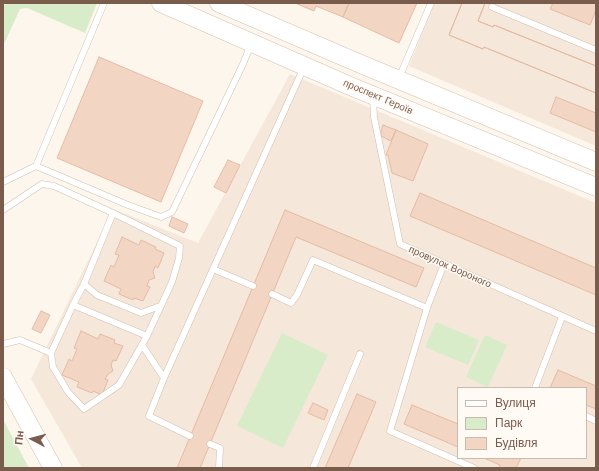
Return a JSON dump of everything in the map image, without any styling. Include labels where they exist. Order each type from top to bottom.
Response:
[{"type":"main road","name":"проспект Героїв","points":[[161,3],[380,98],[596,187]]},
{"type":"main road","points":[[219,3],[596,162]]},
{"type":"main road","points":[[380,98],[398,79]]},
{"type":"main road","points":[[3,377],[53,468]]},
{"type":"lane","points":[[3,182],[36,166],[104,3]]},
{"type":"lane","points":[[398,79],[431,3]]},
{"type":"lane","points":[[492,7],[596,50]]},
{"type":"lane","points":[[36,166],[161,217],[172,212],[243,64],[251,42]]},
{"type":"lane","points":[[190,436],[149,416],[164,378],[305,66]]},
{"type":"lane","name":"провулок Вороного","points":[[380,98],[374,117],[400,244],[596,332]]},
{"type":"lane","points":[[3,210],[42,184],[54,186],[114,213],[180,246],[179,258],[172,282],[142,345],[120,385],[84,410],[68,392],[53,368],[51,353],[84,284],[114,213]]},
{"type":"lane","points":[[272,294],[291,303],[297,295],[313,260],[427,308]]},
{"type":"lane","points":[[444,264],[427,308],[390,431],[474,468]]},
{"type":"lane","points":[[214,269],[253,286]]},
{"type":"lane","points":[[84,284],[97,295],[141,313],[160,306]]},
{"type":"lane","points":[[73,305],[146,336]]},
{"type":"lane","points":[[535,387],[562,317]]},
{"type":"lane","points":[[3,344],[20,340],[51,353]]},
{"type":"lane","points":[[142,345],[164,378]]},
{"type":"lane","points":[[312,468],[360,354]]},
{"type":"lane","points":[[587,416],[596,421]]},
{"type":"lane","points":[[210,444],[220,448],[219,468]]},
{"type":"shaded area","points":[[434,3],[596,3],[596,146],[409,66]]},
{"type":"shaded area","points":[[290,74],[596,203],[596,468],[82,468],[31,379],[113,209],[198,243]]},
{"type":"green space","points":[[6,3],[97,3],[85,33],[27,8],[20,9],[5,42],[3,43],[3,7]]},
{"type":"green space","points":[[436,322],[479,340],[468,365],[425,347]]},
{"type":"green space","points":[[282,333],[328,355],[283,448],[237,426]]},
{"type":"green space","points":[[485,335],[507,345],[488,387],[466,377]]},
{"type":"green space","points":[[3,420],[4,421],[29,468],[3,468]]},
{"type":"building","points":[[295,3],[349,3],[343,17],[316,6],[314,11]]},
{"type":"building","points":[[349,3],[417,3],[399,43],[343,17]]},
{"type":"building","points":[[462,3],[485,3],[478,21],[493,27],[494,25],[596,66],[596,93],[484,47],[483,49],[449,35]]},
{"type":"building","points":[[462,3],[485,3],[478,21],[493,27],[494,25],[596,66],[596,93],[484,47],[483,49],[449,35]]},
{"type":"building","points":[[553,3],[596,3],[596,10],[590,25],[550,9]]},
{"type":"building","points":[[99,57],[203,101],[161,202],[57,158]]},
{"type":"building","points":[[556,97],[596,113],[596,132],[550,113]]},
{"type":"building","points":[[383,125],[396,130],[391,141],[381,136]]},
{"type":"building","points":[[396,130],[428,144],[413,181],[392,173],[388,155],[386,155]]},
{"type":"building","points":[[228,160],[240,165],[226,193],[214,187]]},
{"type":"building","points":[[420,193],[596,268],[596,295],[410,216]]},
{"type":"building","points":[[285,210],[424,268],[416,287],[296,237],[200,468],[177,468]]},
{"type":"building","points":[[172,217],[188,224],[184,233],[169,226]]},
{"type":"building","points":[[122,237],[139,245],[141,240],[156,247],[155,249],[164,253],[158,268],[155,266],[153,272],[155,278],[149,280],[147,286],[150,287],[143,301],[134,298],[133,300],[119,294],[121,289],[104,281],[111,265],[114,267],[119,255],[115,254]]},
{"type":"building","points":[[41,311],[50,315],[41,333],[32,329]]},
{"type":"building","points":[[81,331],[98,339],[100,334],[115,340],[114,343],[123,346],[116,361],[113,360],[111,365],[113,371],[108,374],[105,379],[108,380],[102,395],[77,387],[79,382],[62,375],[69,359],[72,361],[77,349],[74,348]]},
{"type":"building","points":[[558,370],[596,386],[596,409],[587,405],[587,387],[550,387]]},
{"type":"building","points":[[357,394],[376,402],[348,468],[325,468]]},
{"type":"building","points":[[313,403],[328,410],[324,420],[308,413]]},
{"type":"building","points":[[412,405],[457,424],[457,447],[404,424]]},
{"type":"building","points":[[486,459],[520,459],[516,468],[499,468],[500,465]]}]
